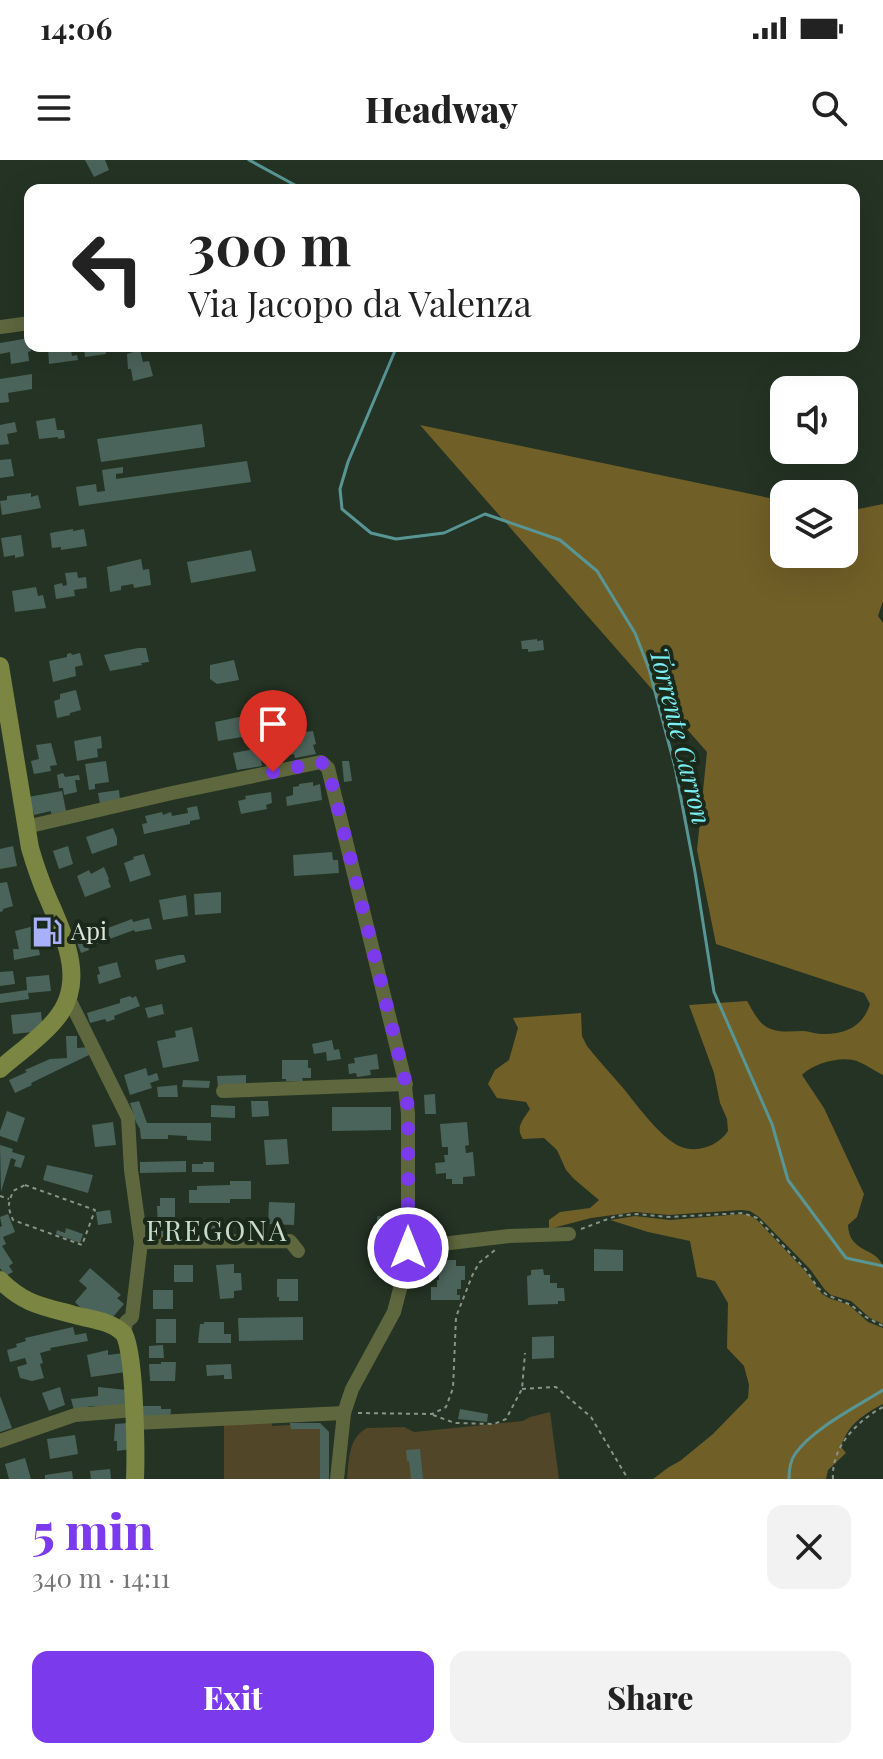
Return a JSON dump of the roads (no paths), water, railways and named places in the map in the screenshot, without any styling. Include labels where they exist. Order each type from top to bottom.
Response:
[{"type":"main road","points":[[0,666],[26,827],[36,870],[66,941],[72,986],[56,1019],[0,1069]]},
{"type":"main road","points":[[0,1280],[15,1295],[31,1303],[105,1323],[124,1334],[129,1347],[135,1479]]},
{"type":"street","points":[[0,327],[24,324]]},
{"type":"street","points":[[26,827],[321,762],[328,768],[406,1084],[408,1114],[408,1253],[394,1312],[352,1389],[344,1413],[337,1479]]},
{"type":"street","points":[[68,997],[128,1118],[131,1170],[141,1242],[132,1317],[126,1322],[124,1334]]},
{"type":"street","points":[[223,1091],[406,1084]]},
{"type":"street","points":[[408,1253],[509,1236],[569,1234]]},
{"type":"street","points":[[141,1242],[290,1241],[298,1251]]},
{"type":"street","points":[[0,1441],[75,1415],[134,1417],[344,1413]]},
{"type":"waterway","name":"Torrente Carron","points":[[249,160],[293,184]]},
{"type":"waterway","name":"Torrente Carron","points":[[394,352],[348,462],[340,489],[342,509],[371,533],[396,539],[444,533],[485,514],[560,540],[597,571],[635,633],[649,669],[675,767],[714,992],[772,1124],[788,1180],[846,1258],[883,1266]]},
{"type":"waterway","name":"Torrente Carron","points":[[789,1479],[795,1454],[812,1436],[883,1390]]},
{"type":"place","name":"Api","points":[[47,932]]},
{"type":"district","name":"FREGONA","points":[[217,1231]]}]
